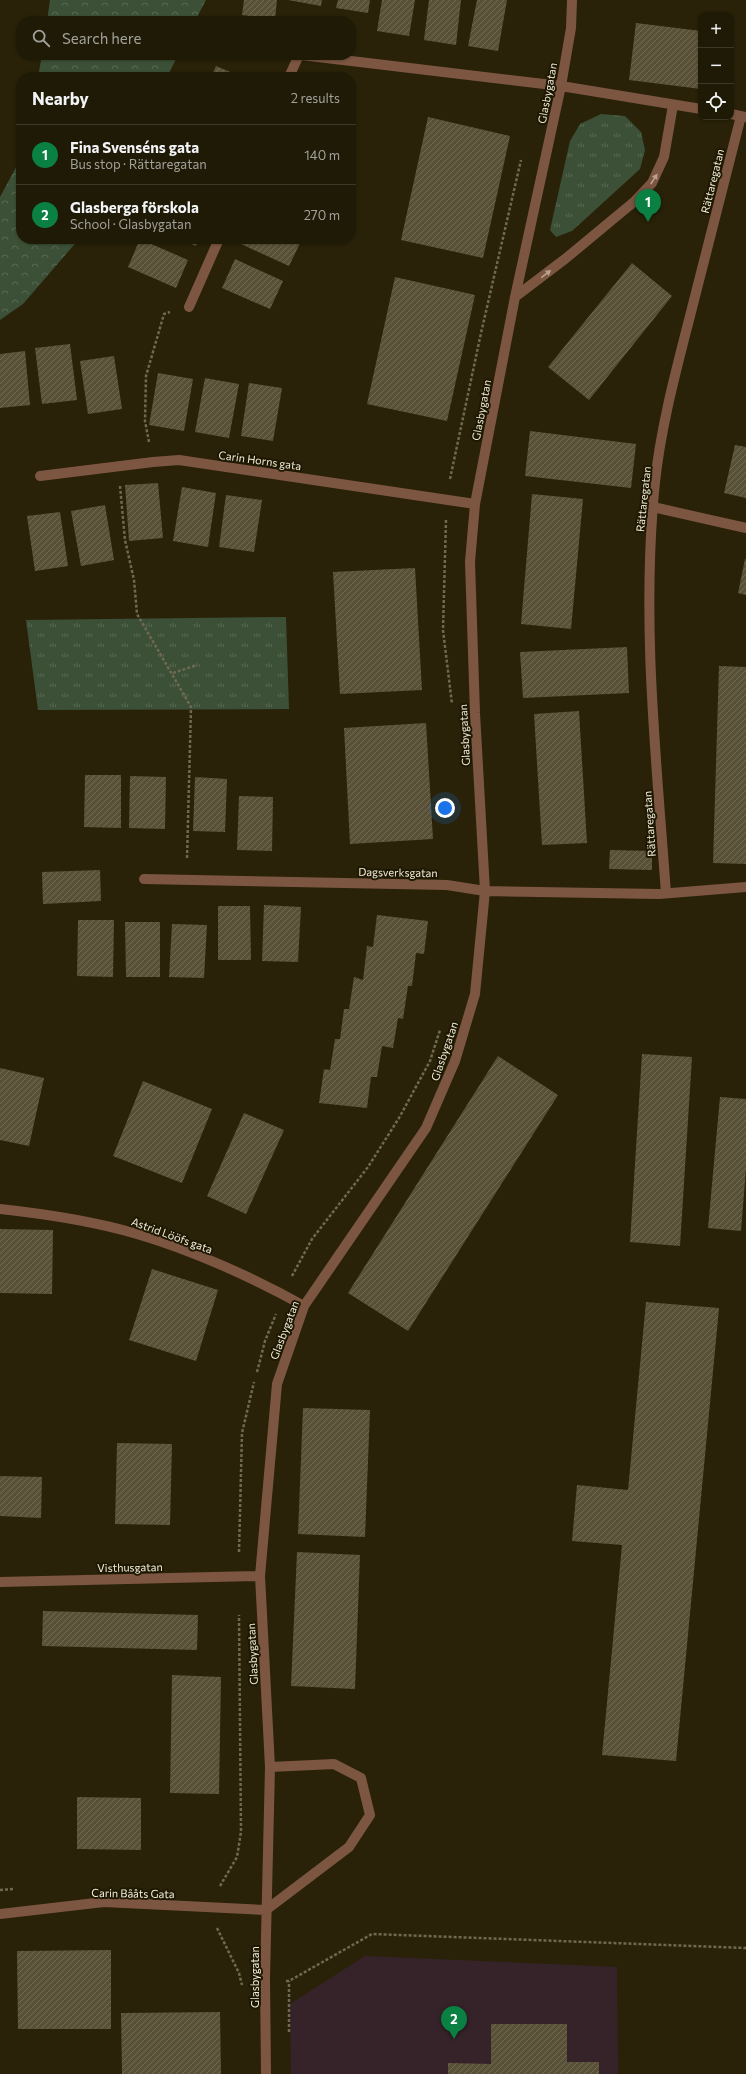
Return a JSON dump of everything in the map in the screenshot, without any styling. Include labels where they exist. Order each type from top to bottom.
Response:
[{"type":"street","name":"Glasbygatan","points":[[266,2074],[265,1978],[270,1767],[260,1576],[277,1384],[304,1306],[426,1128],[455,1061],[474,994],[485,891],[474,713],[470,562],[475,504],[515,297],[561,86],[571,28],[572,0]]},
{"type":"street","points":[[292,72],[298,60]]},
{"type":"street","points":[[342,60],[561,86],[698,109]]},
{"type":"street","points":[[515,297],[565,260],[635,201],[652,183],[664,157],[673,105]]},
{"type":"street","name":"Rättaregatan","points":[[666,893],[651,691],[648,618],[649,554],[655,480],[668,404],[739,116]]},
{"type":"street","points":[[189,307],[217,244]]},
{"type":"street","name":"Carin Horns gata","points":[[40,476],[179,460],[475,504]]},
{"type":"street","points":[[653,506],[746,528]]},
{"type":"street","name":"Dagsverksgatan","points":[[144,879],[447,885],[485,891],[666,893],[746,887]]},
{"type":"street","name":"Astrid Lööfs gata","points":[[0,1209],[86,1222],[137,1234],[174,1246],[283,1294],[304,1306]]},
{"type":"street","name":"Visthusgatan","points":[[0,1582],[260,1576]]},
{"type":"street","points":[[266,1910],[349,1847],[370,1815],[362,1778],[334,1764],[270,1767]]},
{"type":"street","name":"Carin Bååts Gata","points":[[0,1914],[104,1902],[266,1910]]},
{"type":"path","points":[[452,705],[443,630],[446,500],[481,333],[522,159]]},
{"type":"path","points":[[153,462],[145,421],[146,376],[164,314],[189,307]]},
{"type":"path","points":[[118,466],[125,540],[134,580],[137,614],[173,673],[191,707],[187,879]]},
{"type":"path","points":[[173,673],[197,665]]},
{"type":"path","points":[[244,1990],[239,1973],[210,1911],[220,1886],[237,1857],[241,1832],[239,1576],[242,1433],[265,1341],[283,1294],[312,1238],[368,1167],[399,1118],[430,1061],[442,1025]]},
{"type":"path","points":[[239,1973],[289,1981],[372,1934],[746,1948]]},
{"type":"path","points":[[288,2035],[289,1981]]},
{"type":"shaded area","points":[[365,1956],[617,1967],[618,2074],[291,2074],[290,2004]]},
{"type":"green space","points":[[50,0],[206,0],[198,16],[48,16]]},
{"type":"green space","points":[[41,60],[176,60],[170,72],[39,72]]},
{"type":"green space","points":[[601,114],[625,116],[641,132],[645,150],[640,169],[572,231],[556,237],[550,230],[570,141],[580,124]]},
{"type":"green space","points":[[16,167],[16,244],[75,244],[23,304],[0,320],[0,197]]},
{"type":"green space","points":[[286,617],[289,709],[38,710],[26,620]]},
{"type":"building","points":[[244,0],[277,0],[275,16],[242,15]]},
{"type":"building","points":[[288,0],[322,0],[321,6]]},
{"type":"building","points":[[338,0],[370,0],[368,13],[336,8]]},
{"type":"building","points":[[382,0],[415,0],[409,36],[377,31]]},
{"type":"building","points":[[429,0],[461,0],[456,45],[424,40]]},
{"type":"building","points":[[477,0],[507,0],[498,51],[468,46]]},
{"type":"building","points":[[636,23],[698,31],[698,89],[629,80]]},
{"type":"building","points":[[216,66],[230,72],[213,72]]},
{"type":"building","points":[[428,117],[510,136],[483,258],[401,240]]},
{"type":"building","points":[[138,244],[151,244],[188,260],[176,288],[128,267]]},
{"type":"building","points":[[241,244],[300,244],[289,266]]},
{"type":"building","points":[[235,259],[283,281],[270,309],[222,288]]},
{"type":"building","points":[[632,263],[672,296],[589,400],[548,367]]},
{"type":"building","points":[[395,277],[475,295],[447,421],[367,404]]},
{"type":"building","points":[[70,344],[77,400],[42,404],[35,348]]},
{"type":"building","points":[[25,351],[30,405],[0,408],[0,354]]},
{"type":"building","points":[[114,356],[122,409],[88,414],[80,361]]},
{"type":"building","points":[[158,373],[193,379],[184,431],[149,425]]},
{"type":"building","points":[[205,378],[239,384],[229,438],[195,432]]},
{"type":"building","points":[[249,383],[282,388],[273,441],[241,436]]},
{"type":"building","points":[[530,431],[636,444],[631,488],[525,476]]},
{"type":"building","points":[[735,445],[746,447],[746,498],[724,493]]},
{"type":"building","points":[[158,483],[163,538],[129,541],[125,485]]},
{"type":"building","points":[[182,487],[216,493],[208,547],[173,541]]},
{"type":"building","points":[[532,494],[583,499],[571,629],[521,624]]},
{"type":"building","points":[[226,495],[262,500],[254,552],[219,547]]},
{"type":"building","points":[[105,505],[114,560],[81,566],[71,511]]},
{"type":"building","points":[[60,512],[68,566],[35,571],[27,516]]},
{"type":"building","points":[[746,559],[746,595],[738,593]]},
{"type":"building","points":[[415,568],[422,690],[340,694],[333,572]]},
{"type":"building","points":[[627,647],[629,693],[523,698],[520,652]]},
{"type":"building","points":[[719,666],[746,667],[746,864],[713,863]]},
{"type":"building","points":[[579,711],[587,843],[542,845],[534,714]]},
{"type":"building","points":[[426,723],[433,839],[350,844],[344,728]]},
{"type":"building","points":[[85,775],[121,775],[121,828],[84,827]]},
{"type":"building","points":[[130,776],[166,777],[165,829],[129,828]]},
{"type":"building","points":[[195,777],[227,779],[225,832],[193,831]]},
{"type":"building","points":[[239,796],[273,797],[272,851],[237,850]]},
{"type":"building","points":[[610,850],[652,851],[652,870],[609,869]]},
{"type":"building","points":[[100,870],[101,901],[43,904],[42,872]]},
{"type":"building","points":[[264,905],[301,907],[298,962],[262,961]]},
{"type":"building","points":[[218,906],[250,906],[251,960],[218,960]]},
{"type":"building","points":[[377,915],[428,921],[424,954],[416,953],[412,986],[408,986],[403,1019],[398,1018],[393,1048],[382,1046],[377,1077],[371,1077],[367,1108],[319,1103],[324,1069],[330,1070],[335,1039],[340,1039],[344,1009],[349,1009],[354,977],[363,980],[367,946],[373,947]]},
{"type":"building","points":[[78,920],[114,920],[113,977],[77,976]]},
{"type":"building","points":[[125,922],[160,922],[160,977],[126,977]]},
{"type":"building","points":[[172,924],[207,925],[204,978],[169,977]]},
{"type":"building","points":[[642,1054],[692,1057],[680,1246],[630,1242]]},
{"type":"building","points":[[498,1056],[558,1095],[408,1331],[348,1293]]},
{"type":"building","points":[[0,1068],[44,1078],[29,1146],[0,1140]]},
{"type":"building","points":[[143,1081],[212,1109],[182,1183],[113,1156]]},
{"type":"building","points":[[720,1097],[746,1099],[746,1169],[741,1231],[708,1228]]},
{"type":"building","points":[[244,1113],[284,1130],[246,1214],[207,1196]]},
{"type":"building","points":[[0,1229],[53,1230],[52,1294],[0,1293]]},
{"type":"building","points":[[152,1269],[218,1290],[196,1361],[129,1340]]},
{"type":"building","points":[[646,1302],[719,1308],[676,1761],[602,1755],[622,1545],[572,1541],[577,1485],[628,1490]]},
{"type":"building","points":[[303,1408],[370,1410],[365,1537],[298,1534]]},
{"type":"building","points":[[117,1443],[172,1444],[170,1525],[115,1524]]},
{"type":"building","points":[[0,1476],[42,1477],[41,1518],[0,1516]]},
{"type":"building","points":[[297,1552],[360,1555],[355,1689],[291,1686]]},
{"type":"building","points":[[43,1611],[198,1615],[197,1650],[42,1646]]},
{"type":"building","points":[[172,1675],[221,1677],[219,1794],[170,1793]]},
{"type":"building","points":[[77,1797],[141,1798],[141,1850],[77,1849]]},
{"type":"building","points":[[111,1950],[111,2029],[18,2029],[17,1951]]},
{"type":"building","points":[[220,2012],[221,2074],[122,2074],[121,2013]]},
{"type":"building","points":[[491,2024],[567,2024],[567,2062],[599,2062],[599,2074],[448,2074],[448,2063],[491,2064]]},
{"type":"place","name":"Fina Svenséns gata","points":[[648,222]]},
{"type":"place","name":"Glasberga förskola","points":[[454,2039]]}]
